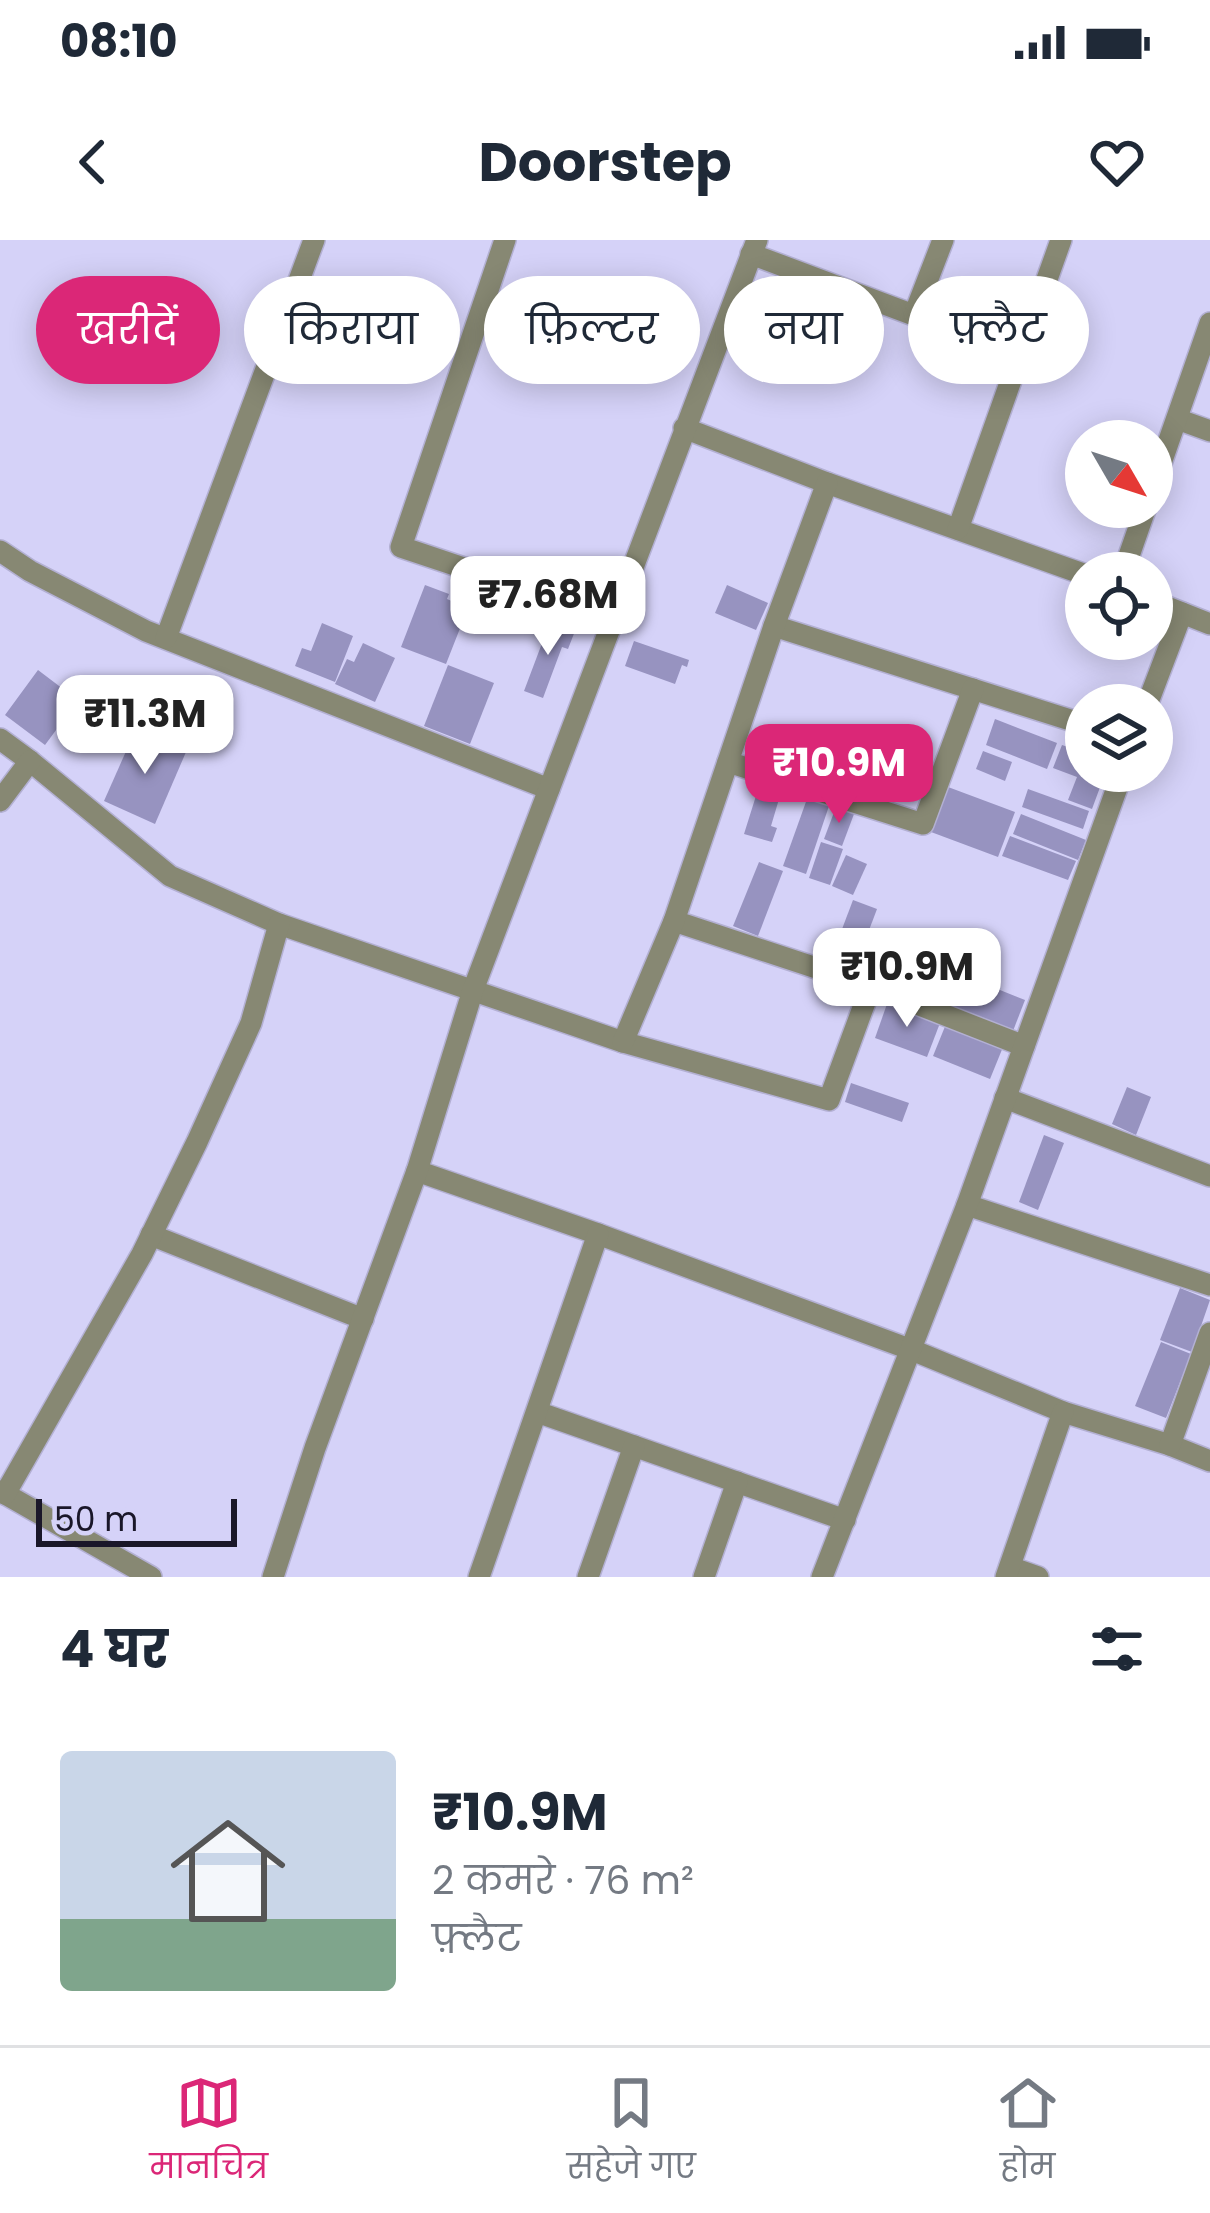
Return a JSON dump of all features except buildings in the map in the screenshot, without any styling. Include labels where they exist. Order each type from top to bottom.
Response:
[{"type":"street","points":[[166,638],[314,240]]},
{"type":"street","points":[[505,240],[401,547],[613,618]]},
{"type":"street","points":[[929,276],[943,240]]},
{"type":"street","points":[[1048,276],[1060,240]]},
{"type":"street","points":[[273,1577],[315,1448],[417,1172],[473,991],[754,247],[908,312]]},
{"type":"street","points":[[1173,430],[1210,323]]},
{"type":"street","points":[[958,530],[1010,384]]},
{"type":"street","points":[[1177,419],[1210,431]]},
{"type":"street","points":[[684,428],[1065,567]]},
{"type":"street","points":[[623,1042],[674,920],[827,483]]},
{"type":"street","points":[[0,550],[30,571],[166,638],[549,789]]},
{"type":"street","points":[[1173,610],[1210,624]]},
{"type":"street","points":[[1155,684],[1182,614]]},
{"type":"street","points":[[774,626],[1065,718]]},
{"type":"street","points":[[728,762],[922,824],[974,689]]},
{"type":"street","points":[[0,739],[170,876],[279,924],[623,1042],[830,1100],[871,986]]},
{"type":"street","points":[[0,801],[30,760]]},
{"type":"street","points":[[822,1577],[968,1205],[1115,792]]},
{"type":"street","points":[[674,920],[871,986],[1024,1046]]},
{"type":"street","points":[[151,1577],[3,1492],[151,1235],[250,1023],[279,924]]},
{"type":"street","points":[[1005,1098],[1210,1176]]},
{"type":"street","points":[[417,1172],[912,1350],[1063,1412],[1210,1461]]},
{"type":"street","points":[[968,1205],[1210,1285]]},
{"type":"street","points":[[479,1577],[598,1234]]},
{"type":"street","points":[[151,1235],[363,1318]]},
{"type":"street","points":[[1170,1445],[1210,1333]]},
{"type":"street","points":[[537,1412],[845,1520]]},
{"type":"street","points":[[1038,1577],[1008,1572],[1063,1412]]},
{"type":"street","points":[[588,1577],[634,1446]]},
{"type":"street","points":[[704,1577],[737,1482]]}]
